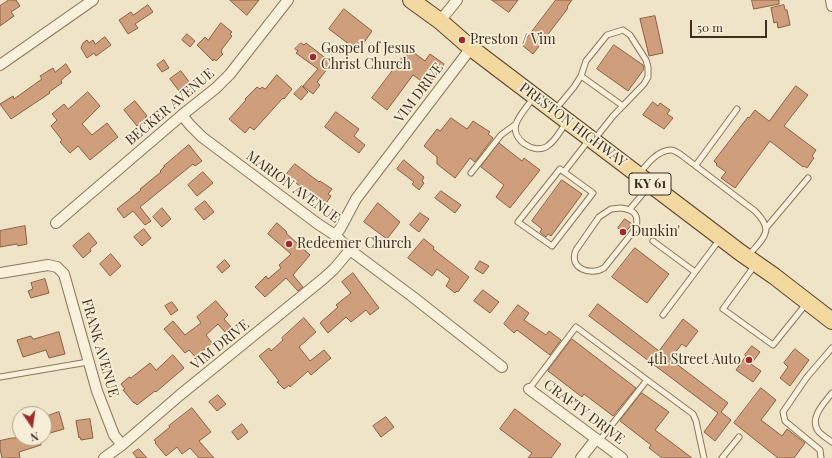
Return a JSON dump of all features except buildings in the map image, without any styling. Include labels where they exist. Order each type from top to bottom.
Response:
[{"type":"main road","name":"PRESTON HIGHWAY","points":[[411,0],[644,180],[832,321]]},
{"type":"street","points":[[0,65],[93,0]]},
{"type":"street","name":"BECKER AVENUE","points":[[56,223],[216,88],[230,74],[288,0]]},
{"type":"street","points":[[440,21],[457,0]]},
{"type":"street","points":[[831,0],[832,6]]},
{"type":"street","name":"VIM DRIVE","points":[[335,235],[340,229],[356,199],[472,48]]},
{"type":"street","name":"MARION AVENUE","points":[[182,116],[202,137],[318,224],[335,235],[350,250],[502,367]]},
{"type":"street","name":"VIM DRIVE","points":[[104,458],[122,445],[180,395],[323,279],[334,269],[350,250]]},
{"type":"street","name":"FRANK AVENUE","points":[[0,273],[48,265],[57,267],[64,274],[97,391],[114,435],[122,445]]},
{"type":"street","name":"CRAFTY DRIVE","points":[[529,389],[622,458]]},
{"type":"street","points":[[581,458],[598,440]]},
{"type":"lane","points":[[554,111],[574,87],[581,76],[586,61],[607,35],[623,30],[630,34],[646,60],[648,77],[644,84],[592,139],[564,172]]},
{"type":"lane","points":[[581,76],[623,106]]},
{"type":"lane","points":[[470,173],[501,135],[516,124],[535,96]]},
{"type":"lane","points":[[696,166],[737,109]]},
{"type":"lane","points":[[516,124],[515,131],[518,138],[527,146],[535,149],[544,148],[552,143],[568,121]]},
{"type":"lane","points":[[630,209],[653,158],[671,150],[680,154],[755,211],[764,220],[766,228],[764,237],[724,309],[773,345],[808,302]]},
{"type":"lane","points":[[560,169],[564,172],[593,193],[552,246],[518,222],[560,169]]},
{"type":"lane","points":[[766,228],[808,178]]},
{"type":"lane","points":[[621,208],[630,209],[636,215],[638,221],[636,228],[604,268],[598,272],[591,272],[579,267],[575,262],[574,255],[576,250],[599,217],[611,210],[621,208]]},
{"type":"lane","points":[[663,315],[721,238]]},
{"type":"lane","points":[[653,241],[695,272]]},
{"type":"lane","points":[[529,389],[576,327],[693,414],[696,421],[704,458]]},
{"type":"lane","points":[[821,458],[820,450],[785,422],[783,412],[806,377],[832,348]]},
{"type":"lane","points":[[0,377],[88,362]]},
{"type":"lane","points":[[598,440],[647,380]]},
{"type":"lane","points":[[832,393],[820,409],[816,419],[816,427],[832,442]]},
{"type":"lane","points":[[722,458],[738,437]]},
{"type":"place","name":"Preston / Vim","points":[[462,40]]},
{"type":"place","name":"Gospel of Jesus Christ Church","points":[[313,57]]},
{"type":"place","name":"Dunkin'","points":[[623,232]]},
{"type":"place","name":"Redeemer Church","points":[[289,244]]},
{"type":"place","name":"4th Street Auto","points":[[749,360]]}]
